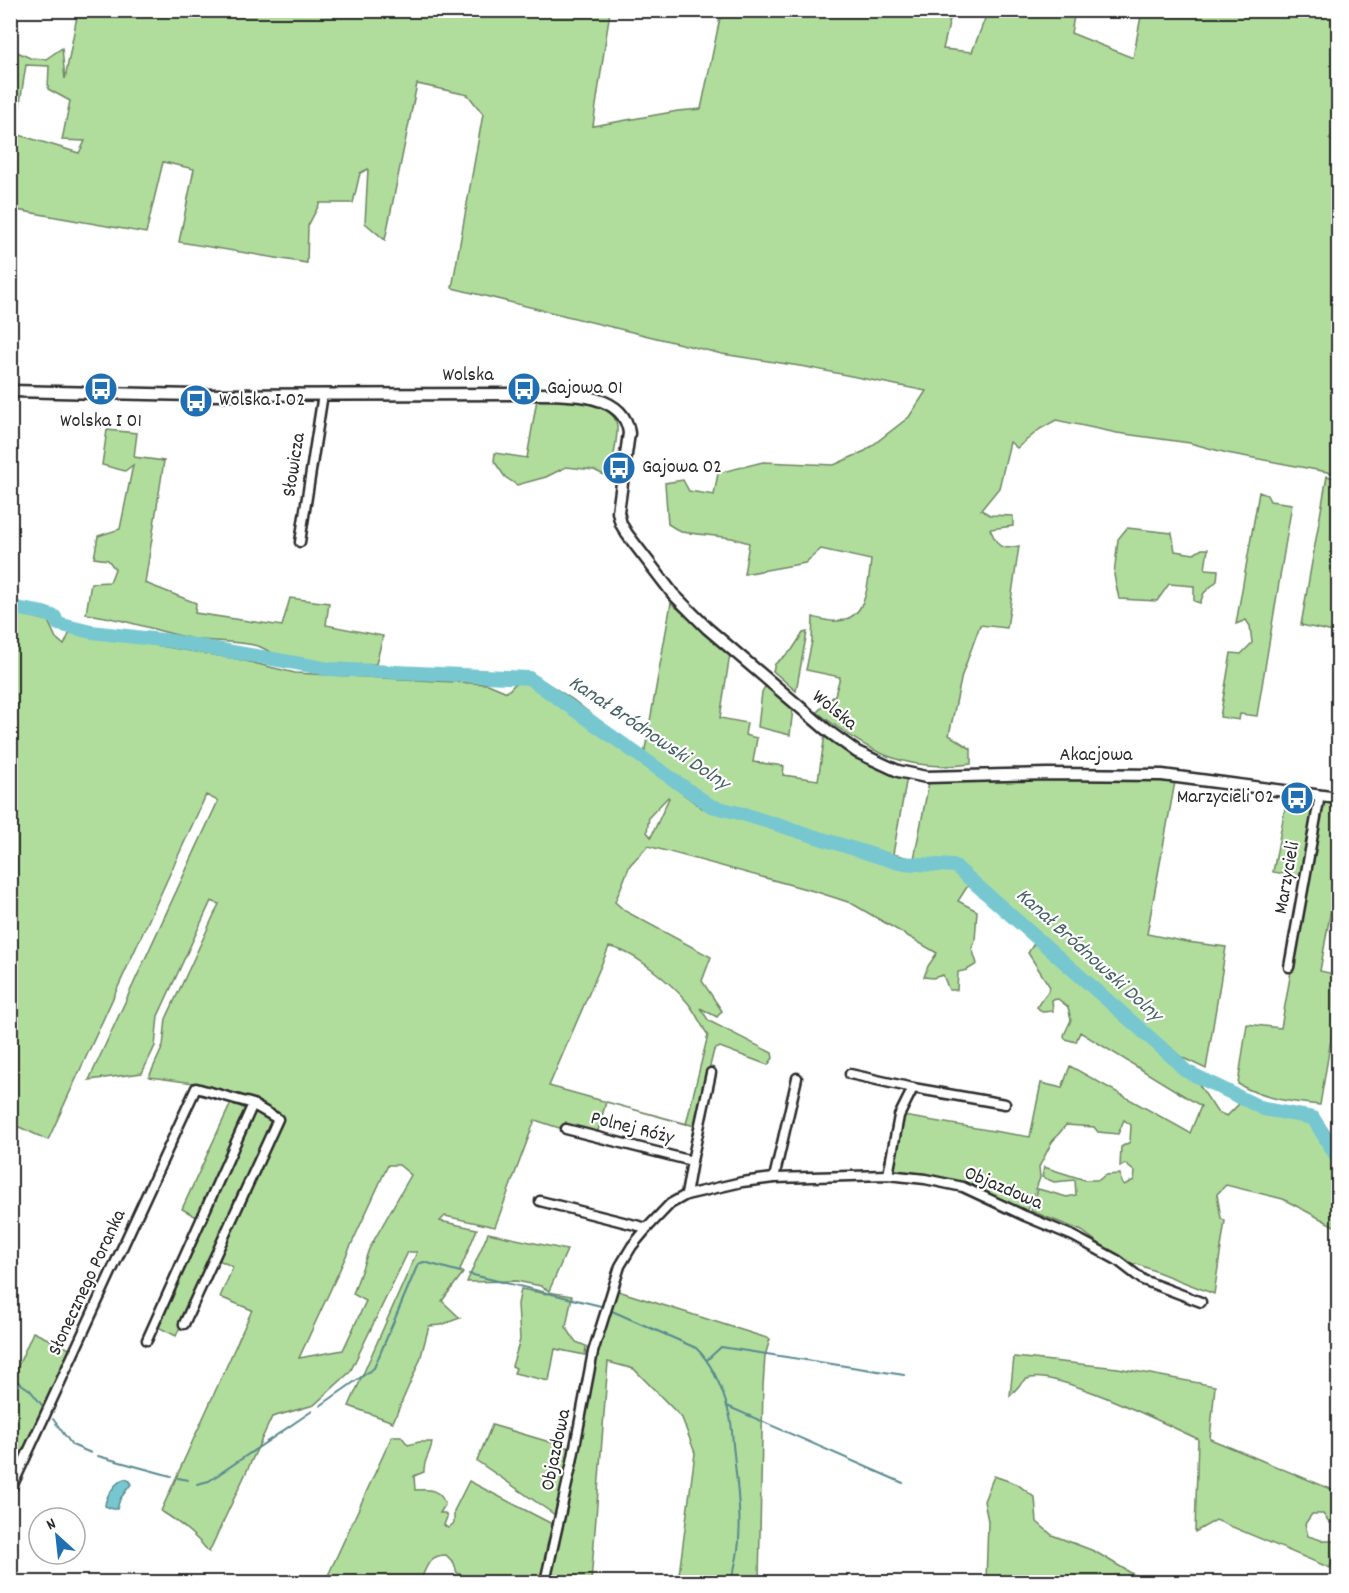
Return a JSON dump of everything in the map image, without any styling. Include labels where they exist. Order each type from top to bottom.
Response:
[{"type":"street","name":"Wolska","points":[[10,392],[195,395],[561,395],[599,400],[617,408],[625,417],[629,433],[618,512],[627,534],[689,612],[816,722],[857,752]]},
{"type":"street","name":"Słowicza","points":[[300,542],[323,394]]},
{"type":"street","name":"Akacjowa","points":[[857,752],[898,771],[926,777],[1048,774],[1162,775],[1338,798]]},
{"type":"street","name":"Marzycieli","points":[[1289,967],[1320,795]]},
{"type":"street","points":[[692,1161],[711,1073]]},
{"type":"street","points":[[850,1074],[1005,1104]]},
{"type":"street","points":[[774,1179],[797,1078]]},
{"type":"street","name":"Słonecznego Poranka","points":[[10,1491],[196,1088],[253,1104]]},
{"type":"street","points":[[888,1175],[899,1116],[913,1088]]},
{"type":"street","points":[[147,1340],[253,1104],[278,1119],[184,1324]]},
{"type":"street","name":"Polnej Róży","points":[[566,1129],[692,1161],[686,1195]]},
{"type":"street","name":"Objazdowa","points":[[545,1582],[572,1462],[593,1352],[620,1266],[632,1246],[647,1228],[670,1204],[686,1195],[742,1182],[774,1179],[888,1175],[925,1179],[963,1187],[1095,1246],[1143,1280],[1201,1302]]},
{"type":"street","points":[[540,1201],[647,1228]]},
{"type":"green space","points":[[78,11],[610,11],[593,126],[701,109],[720,18],[727,11],[952,11],[943,49],[972,52],[988,11],[1075,11],[1071,33],[1133,58],[1142,11],[1338,11],[1338,122],[1336,132],[1329,139],[1338,144],[1338,474],[1227,453],[1190,443],[1117,433],[1056,420],[1040,429],[1017,448],[1010,442],[999,488],[981,510],[990,515],[1013,516],[1013,526],[990,529],[1000,546],[1007,548],[1019,546],[1007,628],[980,625],[962,675],[949,735],[971,749],[971,764],[947,766],[906,762],[870,748],[817,712],[835,695],[840,677],[806,670],[812,641],[813,617],[837,621],[855,614],[861,607],[867,589],[871,560],[821,549],[805,563],[744,574],[749,543],[732,538],[681,532],[668,524],[665,483],[683,480],[689,491],[714,495],[718,473],[763,462],[834,465],[865,451],[909,417],[926,391],[806,367],[722,354],[452,288],[483,114],[468,95],[417,84],[385,240],[365,223],[368,169],[360,173],[353,203],[320,203],[308,226],[307,263],[179,242],[194,169],[163,162],[146,233],[11,209],[11,49],[30,58],[46,59],[62,48],[65,79]],"holes":[[[26,65],[49,66],[48,89],[70,101],[62,140],[85,141],[79,153],[19,135],[17,122]]]},
{"type":"green space","points":[[537,399],[570,400],[596,405],[614,417],[617,431],[610,478],[594,470],[566,467],[546,477],[517,485],[505,477],[494,461],[495,453],[527,458]]},
{"type":"green space","points":[[107,430],[137,433],[134,457],[164,461],[145,583],[196,603],[195,613],[282,626],[290,598],[329,603],[326,625],[383,636],[376,664],[338,664],[300,659],[275,654],[258,646],[194,639],[86,614],[91,583],[110,582],[115,569],[108,560],[94,558],[98,536],[120,529],[133,465],[125,471],[102,465]]},
{"type":"green space","points":[[1327,476],[1338,479],[1338,633],[1301,625]]},
{"type":"green space","points":[[1259,492],[1267,495],[1270,501],[1292,504],[1257,716],[1240,714],[1239,720],[1220,717],[1231,653],[1241,654],[1252,643],[1250,626],[1246,620],[1236,624]]},
{"type":"green space","points":[[1127,528],[1172,533],[1175,551],[1194,554],[1202,549],[1208,549],[1205,569],[1218,570],[1217,581],[1204,593],[1200,603],[1194,601],[1194,586],[1169,584],[1157,601],[1119,599],[1114,575],[1118,539]]},
{"type":"green space","points":[[671,603],[730,654],[720,718],[747,723],[745,735],[757,738],[753,762],[784,766],[783,775],[818,780],[825,735],[863,761],[907,777],[893,854],[914,859],[929,782],[1067,778],[1175,782],[1147,934],[1226,947],[1206,1069],[1181,1057],[1169,1046],[1164,1057],[1196,1080],[1217,1112],[1227,1116],[1240,1103],[1263,1115],[1311,1122],[1317,1113],[1332,1136],[1338,1099],[1338,1228],[1283,1199],[1226,1185],[1217,1194],[1221,1218],[1225,1221],[1214,1294],[1137,1264],[1128,1265],[1082,1231],[1031,1211],[1038,1189],[1067,1197],[1076,1195],[1075,1180],[1054,1182],[1042,1177],[1044,1167],[1085,1180],[1099,1180],[1105,1175],[1120,1174],[1124,1185],[1134,1180],[1135,1172],[1125,1164],[1120,1167],[1121,1147],[1130,1142],[1131,1125],[1124,1120],[1118,1134],[1098,1132],[1094,1127],[1066,1125],[1052,1142],[1039,1167],[1040,1178],[1026,1215],[975,1190],[892,1172],[904,1116],[1030,1137],[1041,1083],[1062,1088],[1070,1066],[1190,1133],[1201,1106],[1080,1032],[1076,1042],[1065,1039],[1064,1035],[1071,1020],[1068,1007],[1058,999],[1052,1000],[1053,1011],[1042,1012],[1037,1007],[1050,987],[1028,953],[1035,942],[969,884],[958,901],[977,911],[975,941],[972,948],[977,964],[958,972],[957,990],[949,990],[943,975],[933,978],[924,977],[937,953],[851,903],[648,846],[630,865],[615,902],[625,911],[711,957],[702,981],[722,1011],[717,1017],[700,1008],[709,1021],[772,1053],[773,1058],[768,1065],[720,1047],[714,1050],[695,1126],[686,1124],[708,1035],[688,1003],[662,978],[629,954],[609,947],[549,1086],[631,1109],[606,1102],[597,1134],[569,1127],[566,1122],[559,1128],[535,1120],[495,1227],[445,1216],[440,1221],[477,1229],[460,1270],[463,1273],[442,1301],[460,1318],[441,1325],[429,1326],[420,1360],[393,1422],[349,1406],[417,1252],[408,1252],[350,1372],[314,1405],[272,1417],[209,1552],[199,1540],[161,1511],[252,1310],[220,1297],[233,1267],[217,1259],[278,1112],[236,1093],[234,1097],[194,1083],[149,1077],[163,1046],[166,1019],[219,904],[211,901],[158,1016],[155,1046],[142,1073],[89,1080],[218,801],[206,795],[48,1140],[17,1126],[11,1141],[11,611],[48,621],[56,638],[64,645],[70,632],[237,659],[295,673],[488,684],[507,692],[516,683],[520,674],[539,678],[572,699],[644,755]],"holes":[[[645,756],[706,799],[702,808],[643,764]],[[668,797],[651,837],[647,832],[649,817]],[[388,1165],[399,1165],[411,1175],[369,1249],[353,1294],[366,1301],[343,1350],[299,1358]]]},
{"type":"green space","points":[[807,632],[796,691],[773,671],[775,664],[792,650],[803,633]]},
{"type":"green space","points":[[766,685],[793,708],[790,735],[758,727],[762,692]]},
{"type":"green space","points":[[1287,798],[1316,801],[1303,877],[1273,872]]},
{"type":"green space","points":[[1321,802],[1338,804],[1338,870],[1320,971],[1338,975],[1338,998],[1320,1105],[1267,1096],[1238,1084],[1247,1024],[1281,1028]]},
{"type":"green space","points":[[231,1103],[248,1110],[198,1218],[182,1209]]},
{"type":"green space","points":[[255,1110],[274,1119],[176,1336],[156,1326]]},
{"type":"green space","points":[[488,1233],[567,1250],[549,1291],[541,1286],[516,1281],[467,1282]]},
{"type":"green space","points":[[521,1289],[572,1296],[566,1327],[576,1342],[586,1346],[585,1355],[555,1349],[549,1381],[514,1373],[516,1368],[512,1366],[520,1340],[518,1304]]},
{"type":"green space","points":[[612,1289],[770,1339],[765,1356],[763,1386],[759,1582],[678,1582],[695,1453],[682,1418],[634,1369],[608,1362],[591,1582],[548,1582],[594,1360],[610,1312]]},
{"type":"green space","points":[[33,1332],[72,1350],[20,1463],[11,1459],[11,1382]]},
{"type":"green space","points":[[1014,1357],[1118,1368],[1215,1386],[1210,1439],[1338,1492],[1338,1522],[1330,1523],[1323,1514],[1312,1514],[1305,1524],[1308,1536],[1324,1541],[1338,1541],[1330,1568],[1216,1520],[1195,1532],[1198,1439],[1138,1411],[1060,1381],[1027,1379],[1010,1396]]},
{"type":"green space","points":[[492,1425],[570,1448],[558,1517],[477,1461]]},
{"type":"green space","points":[[392,1436],[401,1436],[408,1445],[432,1442],[424,1472],[414,1476],[415,1490],[430,1490],[441,1496],[445,1505],[440,1513],[445,1513],[447,1517],[444,1525],[448,1528],[454,1523],[454,1511],[469,1481],[554,1525],[540,1582],[479,1582],[457,1573],[454,1563],[446,1555],[431,1560],[420,1582],[325,1582]]},
{"type":"green space","points":[[994,1476],[1017,1484],[1035,1498],[1037,1522],[1052,1535],[1094,1551],[1136,1576],[1155,1582],[986,1582],[988,1521],[984,1501]]},
{"type":"water","points":[[125,1479],[131,1484],[120,1499],[117,1509],[105,1506],[112,1490],[118,1482]]},
{"type":"waterway","name":"Kanał Bródnowski Dolny","points":[[10,607],[43,613],[55,617],[58,624],[91,632],[171,641],[329,669],[529,678],[711,806],[899,863],[955,866],[1186,1071],[1264,1109],[1313,1118],[1338,1159]]},
{"type":"waterway","points":[[320,1406],[374,1368],[418,1264],[424,1262],[460,1272]]},
{"type":"waterway","points":[[469,1274],[601,1306]]},
{"type":"waterway","points":[[612,1311],[696,1348],[717,1378],[732,1428],[739,1502],[738,1551],[730,1582]]},
{"type":"waterway","points":[[707,1360],[721,1347],[904,1375]]},
{"type":"waterway","points":[[14,1379],[30,1390],[45,1409]]},
{"type":"waterway","points":[[727,1406],[903,1483]]},
{"type":"waterway","points":[[197,1484],[209,1481],[312,1411]]},
{"type":"waterway","points":[[53,1419],[72,1445],[91,1453]]},
{"type":"waterway","points":[[98,1456],[171,1476]]},
{"type":"waterway","points":[[178,1478],[188,1480]]},
{"type":"place","name":"Wolska I 01","points":[[101,389]]},
{"type":"place","name":"Gajowa 01","points":[[524,389]]},
{"type":"place","name":"Wolska I 02","points":[[196,401]]},
{"type":"place","name":"Gajowa 02","points":[[619,468]]},
{"type":"place","name":"Marzycieli 02","points":[[1297,798]]}]
